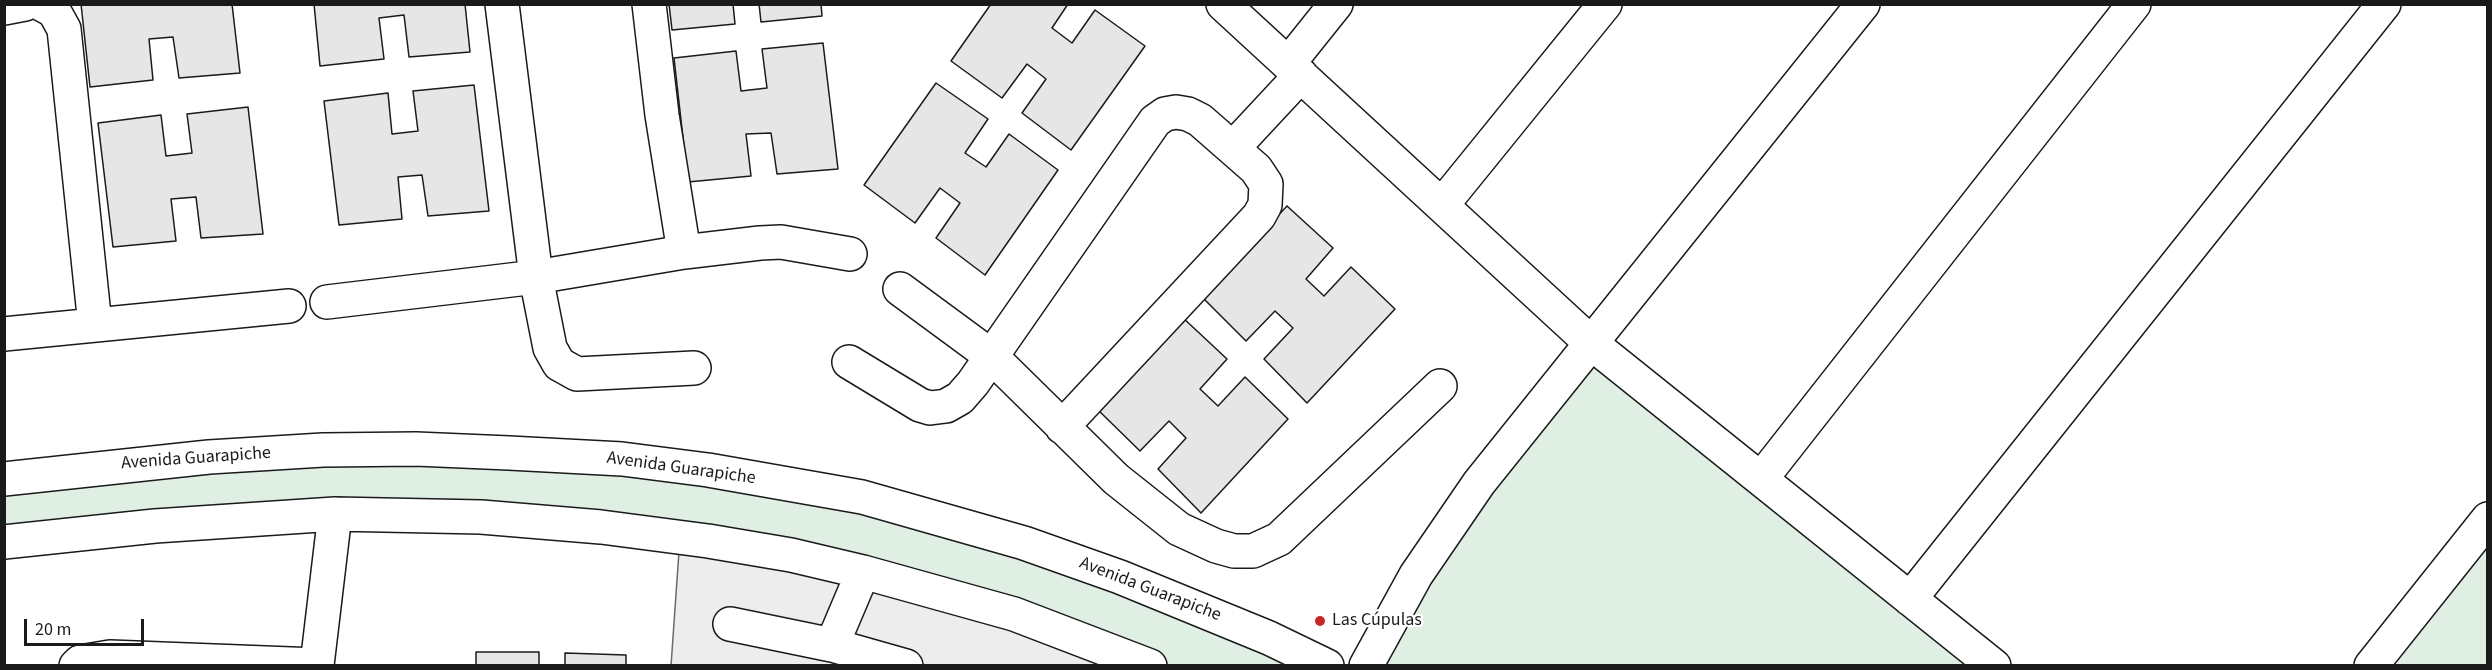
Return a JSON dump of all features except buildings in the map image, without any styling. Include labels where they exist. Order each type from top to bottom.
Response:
[{"type":"street","points":[[4,8],[25,4]]},
{"type":"street","points":[[41,4],[54,11],[61,19],[64,29],[96,325]]},
{"type":"street","points":[[502,4],[536,277],[550,348],[559,364],[577,374],[694,368]]},
{"type":"street","points":[[648,4],[662,115],[684,252]]},
{"type":"street","points":[[1223,4],[1590,343],[1994,666]]},
{"type":"street","points":[[1233,148],[1294,69],[1336,4]]},
{"type":"street","points":[[1442,205],[1605,4]]},
{"type":"street","points":[[1366,666],[1416,575],[1479,483],[1863,4]]},
{"type":"street","points":[[1761,479],[2134,4]]},
{"type":"street","points":[[1910,599],[2384,4]]},
{"type":"street","points":[[849,362],[920,405],[930,408],[946,406],[960,398],[992,356],[1155,121],[1165,114],[1176,112],[1188,114],[1200,120],[1256,169],[1266,183],[1265,205],[1259,216],[1062,427]]},
{"type":"street","points":[[327,302],[536,277],[684,252],[781,242],[850,254]]},
{"type":"street","points":[[900,289],[992,356],[1116,479],[1179,529],[1216,546],[1234,551],[1252,551],[1279,539],[1440,386]]},
{"type":"street","points":[[4,334],[288,306]]},
{"type":"street","name":"Avenida Guarapiche","points":[[4,478],[209,457],[323,450],[393,450],[622,459],[708,470],[862,497],[1024,543],[1131,581],[1260,634],[1327,666]]},
{"type":"street","points":[[4,542],[155,526],[335,514],[482,517],[601,527],[791,555],[863,572],[1014,614],[1150,666]]},
{"type":"street","points":[[317,665],[335,514]]},
{"type":"street","points":[[2371,666],[2487,519]]},
{"type":"street","points":[[832,645],[863,572]]},
{"type":"street","points":[[730,624],[832,645],[906,666]]},
{"type":"street","points":[[76,666],[80,662],[110,657],[323,666]]},
{"type":"green space","points":[[1591,343],[1994,666],[1366,666]]},
{"type":"green space","points":[[416,449],[862,497],[1327,665],[1150,665],[1014,614],[481,517],[5,542],[4,479]]},
{"type":"green space","points":[[2487,519],[2487,665],[2371,665]]},
{"type":"shaded area","points":[[680,537],[1150,666],[671,666]]},
{"type":"place","name":"Las Cúpulas","points":[[1320,621]]}]
